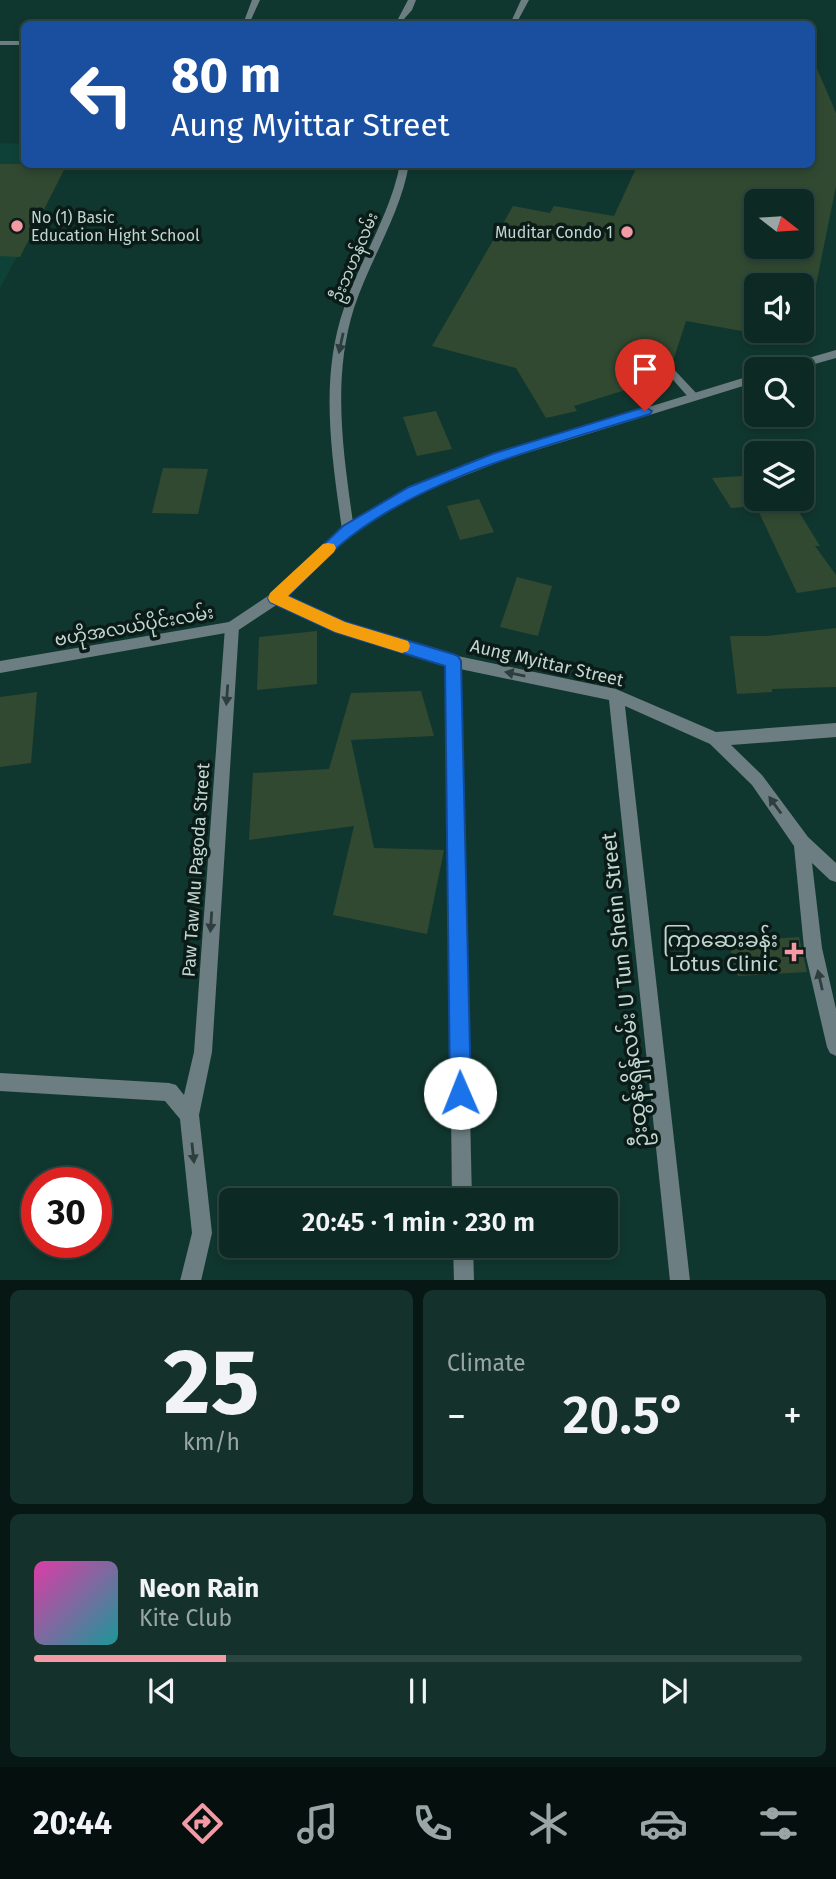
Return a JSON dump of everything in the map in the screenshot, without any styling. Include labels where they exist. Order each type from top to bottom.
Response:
[{"type":"street","points":[[247,21],[256,0]]},
{"type":"street","points":[[401,17],[412,0]]},
{"type":"street","points":[[514,21],[525,0]]},
{"type":"street","points":[[0,43],[21,43]]},
{"type":"street","name":"ဦးဘဟန်လမ်း","points":[[348,530],[335,429],[336,370],[348,310],[399,192],[404,168]]},
{"type":"street","points":[[814,360],[836,354]]},
{"type":"street","name":"ဗဟိုအလယ်ပိုင်းလမ်း","points":[[0,667],[232,627],[276,598],[348,530],[414,491],[500,457],[744,381]]},
{"type":"street","name":"Aung Myittar Street","points":[[276,598],[341,628],[453,661],[616,695],[715,739],[757,780],[802,843],[836,874]]},
{"type":"street","name":"Paw Taw Mu Pagoda Street","points":[[190,1280],[202,1234],[189,1115],[203,1052],[232,627]]},
{"type":"street","points":[[453,661],[462,1188]]},
{"type":"street","name":"ဦးထွန်းရှိန်လမ်း U Tun Shein Street","points":[[616,695],[680,1280]]},
{"type":"street","points":[[715,739],[836,730]]},
{"type":"street","points":[[802,843],[813,948],[836,1047]]},
{"type":"street","points":[[0,1082],[169,1092],[189,1115]]},
{"type":"street","points":[[463,1258],[464,1280]]},
{"type":"lane","points":[[664,364],[694,396]]},
{"type":"shaded area","name":"No (1) Basic Education Hight School","points":[[0,143],[21,144],[21,168],[64,168],[0,288]]},
{"type":"building","name":"Muditar Condo 1","points":[[815,64],[836,113],[836,186],[814,295],[814,273],[744,273],[744,331],[686,321],[672,364],[665,359],[657,362],[629,357],[648,383],[574,406],[577,411],[546,418],[516,368],[432,346],[513,206],[550,213],[554,206],[614,216],[636,168],[815,168]]},
{"type":"building","name":"No (1) Basic Education Hight School","points":[[0,164],[21,164],[21,168],[65,168],[20,257],[0,256]]},
{"type":"building","points":[[436,411],[452,449],[417,456],[403,417]]},
{"type":"building","points":[[163,468],[208,469],[198,514],[152,513]]},
{"type":"building","points":[[744,476],[744,507],[731,508],[712,478]]},
{"type":"building","points":[[479,499],[494,532],[460,540],[447,506]]},
{"type":"building","points":[[758,511],[798,511],[820,546],[815,546],[836,575],[836,587],[797,593]]},
{"type":"building","points":[[517,577],[552,586],[538,636],[500,627]]},
{"type":"building","points":[[836,628],[836,687],[772,689],[772,692],[737,694],[730,636],[767,636]]},
{"type":"building","points":[[317,631],[317,684],[257,690],[259,637]]},
{"type":"building","points":[[421,691],[434,736],[351,740],[374,848],[444,850],[427,934],[333,915],[354,826],[249,840],[253,773],[329,769],[351,693]]},
{"type":"building","points":[[37,692],[31,763],[0,767],[0,697]]},
{"type":"building","points":[[799,937],[807,972],[738,976],[728,942]]},
{"type":"slow traffic","points":[[328,548],[276,598],[341,628],[402,646]]},
{"type":"place","name":"No (1) Basic Education Hight School","points":[[17,226]]},
{"type":"place","name":"Muditar Condo 1","points":[[627,232]]},
{"type":"place","name":"ကြာဆေးခန်း Lotus Clinic","points":[[794,952]]},
{"type":"route","points":[[460,1093],[453,661],[341,628],[276,598],[348,530],[414,491],[500,457],[645,411]]}]
